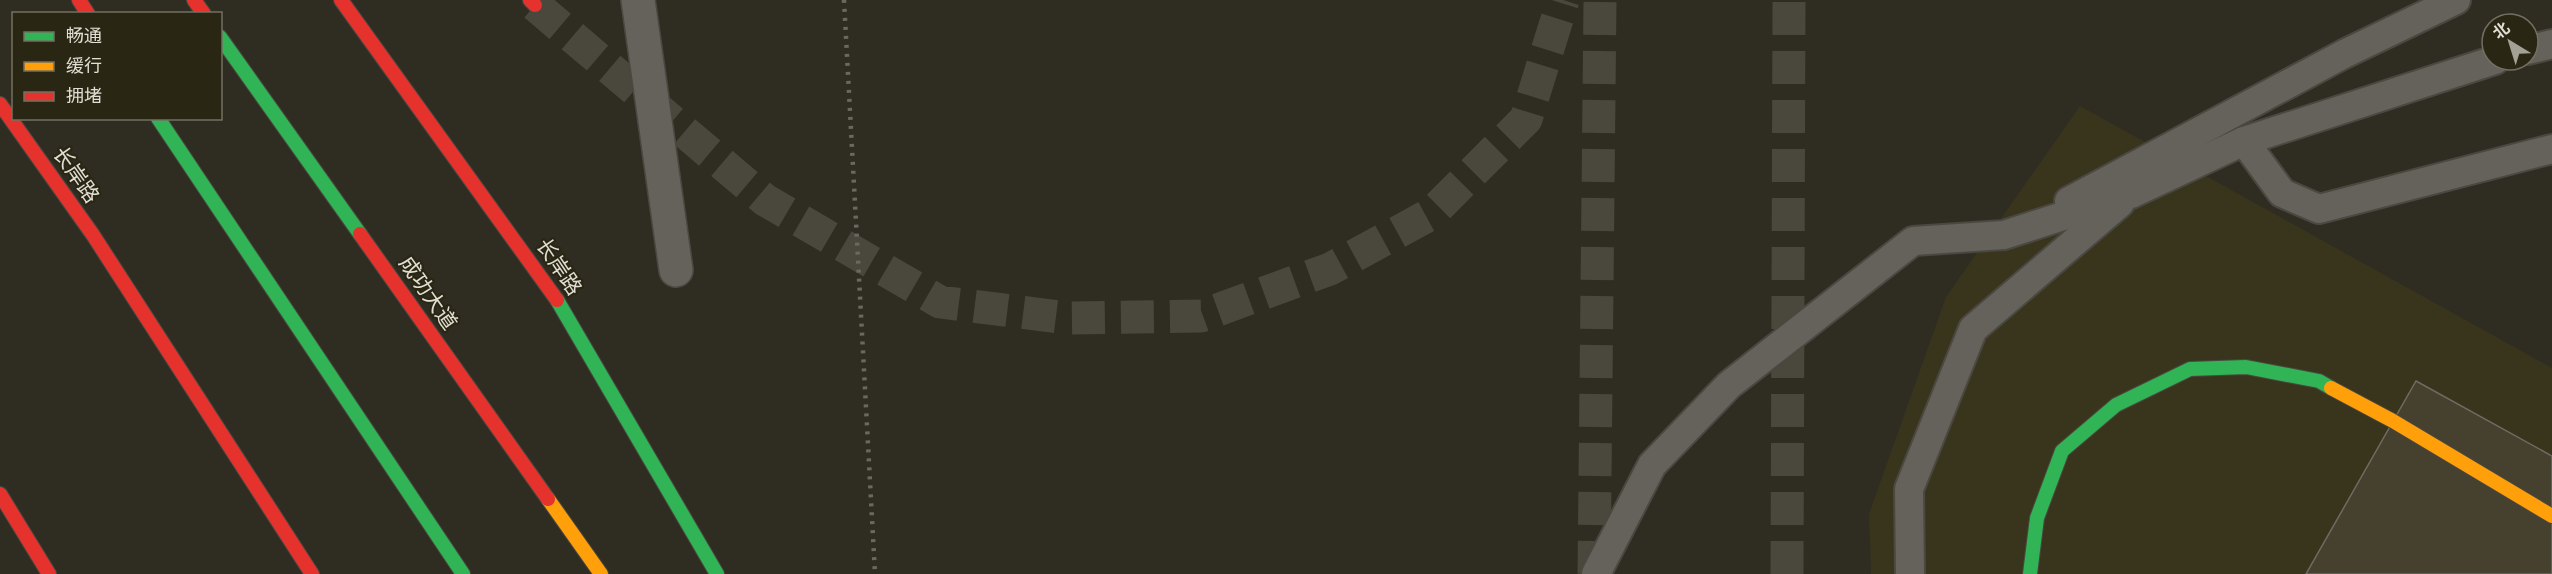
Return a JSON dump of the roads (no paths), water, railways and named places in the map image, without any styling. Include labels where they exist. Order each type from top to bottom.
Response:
[{"type":"main road","name":"长岸路","points":[[341,0],[550,288],[717,574]]},
{"type":"main road","name":"成功大道","points":[[222,40],[601,574]]},
{"type":"main road","name":"长岸路","points":[[0,104],[93,235],[312,574]]},
{"type":"main road","points":[[159,120],[464,574]]},
{"type":"main road","points":[[2030,574],[2037,518],[2062,451],[2115,405],[2190,369],[2246,367],[2319,381],[2393,421],[2552,516]]},
{"type":"main road","points":[[0,494],[49,574]]},
{"type":"street","points":[[638,0],[676,270]]},
{"type":"lane","points":[[2004,235],[2344,54],[2456,0]]},
{"type":"lane","points":[[1596,574],[1652,465],[1729,385],[1913,241],[2004,235],[2131,194],[2244,141],[2480,65]]},
{"type":"lane","points":[[2244,141],[2282,193],[2319,209],[2552,149]]},
{"type":"lane","points":[[1910,574],[1909,489],[1974,329],[2131,194]]},
{"type":"tunnel","points":[[535,5],[765,200],[940,302],[1067,318],[1201,316],[1330,269],[1431,214],[1526,119],[1563,0]]},
{"type":"tunnel","points":[[1594,574],[1600,0]]},
{"type":"tunnel","points":[[1787,574],[1789,0]]},
{"type":"railway","points":[[844,0],[875,574]]}]
